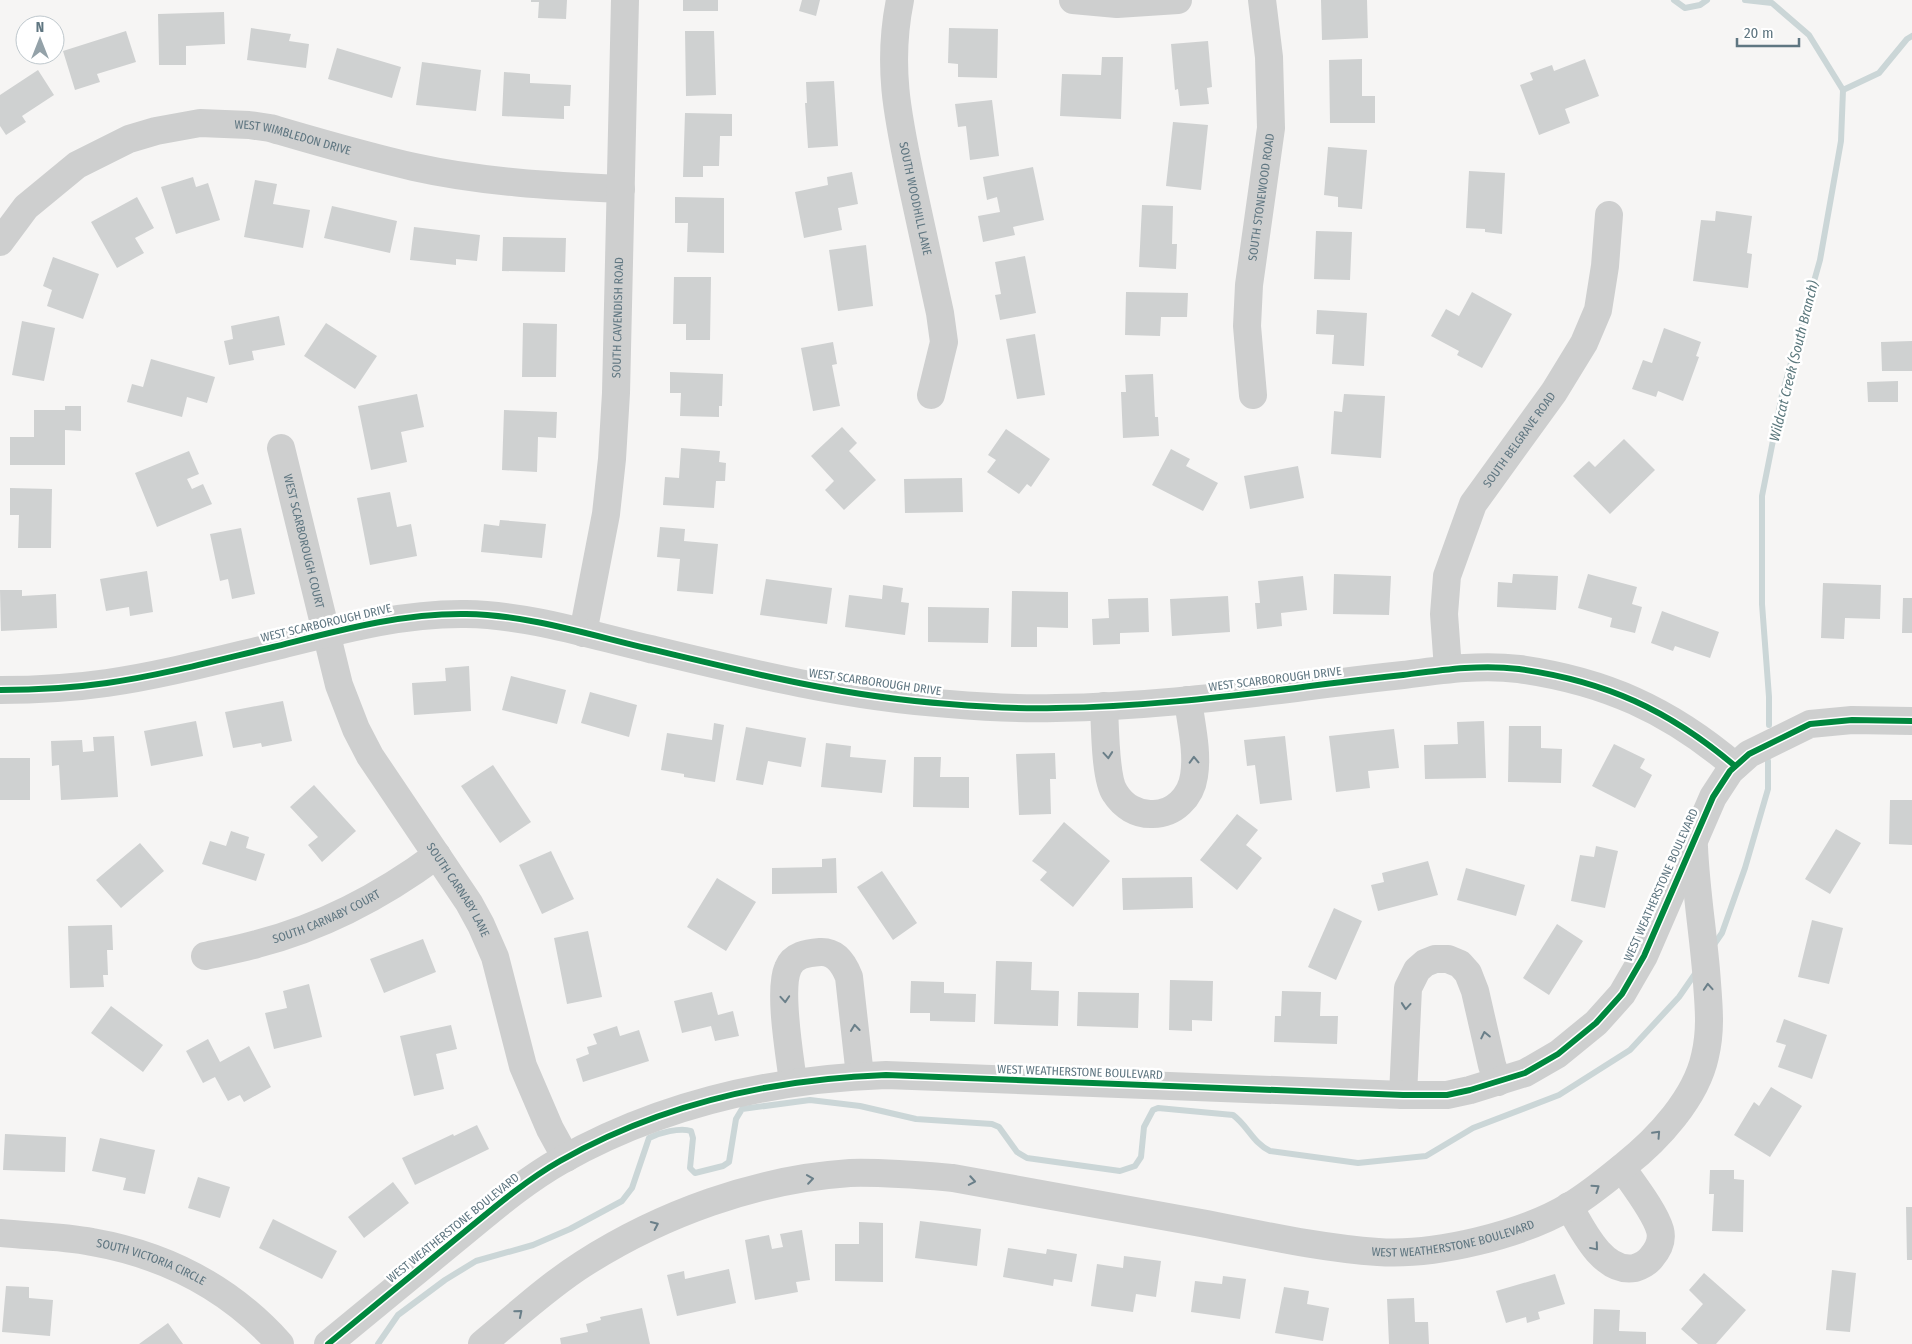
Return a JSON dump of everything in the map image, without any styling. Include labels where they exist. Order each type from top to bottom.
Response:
[{"type":"street","name":"SOUTH CAVENDISH ROAD","points":[[583,633],[606,514],[612,459],[616,393],[625,0]]},
{"type":"street","name":"SOUTH WOODHILL LANE","points":[[900,0],[895,22],[893,81],[901,132],[940,313],[944,342],[931,395]]},
{"type":"street","points":[[1073,0],[1117,4],[1178,0]]},
{"type":"street","name":"SOUTH STONEWOOD ROAD","points":[[1253,395],[1247,326],[1249,285],[1271,128],[1269,57],[1262,0]]},
{"type":"street","name":"WEST WIMBLEDON DRIVE","points":[[0,242],[26,207],[77,164],[129,139],[156,131],[200,123],[270,128],[414,167],[460,175],[546,186],[621,189]]},
{"type":"street","name":"SOUTH BELGRAVE ROAD","points":[[1448,669],[1444,614],[1447,576],[1473,504],[1554,392],[1584,343],[1598,310],[1605,266],[1609,215]]},
{"type":"street","name":"WEST SCARBOROUGH COURT","points":[[281,448],[326,634]]},
{"type":"street","name":"WEST SCARBOROUGH DRIVE","points":[[0,690],[38,690],[108,683],[183,669],[378,621],[415,616],[467,614],[513,618],[746,672],[862,694],[956,704],[1052,709],[1104,706],[1188,700],[1448,669],[1487,667],[1513,669],[1554,675],[1596,686],[1661,713],[1709,744],[1735,766]]},
{"type":"street","name":"SOUTH CARNABY LANE","points":[[326,634],[339,685],[370,756],[469,903],[481,925],[495,957],[523,1066],[550,1129],[566,1158]]},
{"type":"street","points":[[1104,706],[1110,778],[1114,792],[1128,807],[1136,812],[1155,814],[1168,811],[1180,804],[1187,795],[1194,777],[1194,757],[1188,700]]},
{"type":"street","name":"WEST WEATHERSTONE BOULEVARD","points":[[328,1344],[506,1198],[566,1158],[621,1131],[692,1104],[749,1090],[793,1082],[860,1076],[886,1076],[1447,1095],[1525,1073],[1558,1054],[1596,1023],[1622,994],[1644,956],[1713,797],[1735,766],[1755,750],[1810,724],[1852,720],[1912,721]]},
{"type":"street","name":"WEST WEATHERSTONE BOULEVARD","points":[[482,1344],[582,1264],[625,1239],[679,1214],[743,1192],[777,1183],[849,1174],[898,1173],[952,1178],[1308,1242],[1379,1252],[1415,1251],[1469,1243],[1510,1232],[1569,1206],[1600,1186],[1639,1154],[1680,1109],[1698,1077],[1705,1059],[1710,1027],[1694,843]]},
{"type":"street","name":"SOUTH CARNABY COURT","points":[[205,956],[258,944],[294,933],[335,917],[410,876],[437,855]]},
{"type":"street","points":[[793,1082],[784,983],[788,967],[793,961],[808,953],[824,952],[832,955],[844,964],[847,971],[860,1076]]},
{"type":"street","points":[[1403,1095],[1408,988],[1416,970],[1425,963],[1435,959],[1448,958],[1460,964],[1468,972],[1475,991],[1492,1065],[1498,1082]]},
{"type":"street","points":[[1569,1206],[1588,1240],[1604,1258],[1618,1268],[1640,1267],[1649,1261],[1658,1249],[1661,1240],[1660,1230],[1622,1168]]},
{"type":"street","name":"SOUTH VICTORIA CIRCLE","points":[[0,1233],[90,1241],[127,1249],[174,1265],[222,1292],[245,1310],[280,1344]]},
{"type":"building","points":[[531,0],[567,0],[566,19],[538,18],[539,2],[531,2]]},
{"type":"building","points":[[683,0],[718,0],[718,11],[683,11]]},
{"type":"building","points":[[802,0],[820,0],[816,16],[799,11]]},
{"type":"building","points":[[1321,0],[1367,0],[1368,38],[1322,40]]},
{"type":"building","points":[[224,12],[225,44],[186,46],[186,65],[159,65],[158,14]]},
{"type":"building","points":[[251,28],[291,34],[289,41],[309,44],[306,68],[247,60]]},
{"type":"building","points":[[949,28],[998,29],[997,78],[958,77],[958,64],[948,63]]},
{"type":"building","points":[[126,31],[136,62],[97,74],[100,82],[75,90],[65,58],[65,50]]},
{"type":"building","points":[[685,31],[714,31],[716,95],[686,96]]},
{"type":"building","points":[[1208,41],[1212,87],[1207,88],[1209,104],[1180,106],[1178,89],[1175,90],[1171,44]]},
{"type":"building","points":[[337,48],[401,67],[392,98],[328,79]]},
{"type":"building","points":[[1102,57],[1123,57],[1121,119],[1060,116],[1062,74],[1101,75]]},
{"type":"building","points":[[1362,59],[1362,96],[1375,96],[1375,123],[1330,123],[1329,60]]},
{"type":"building","points":[[1585,59],[1599,96],[1565,109],[1570,123],[1539,135],[1520,85],[1533,80],[1530,73],[1552,65],[1554,71]]},
{"type":"building","points":[[422,62],[481,70],[476,111],[416,105]]},
{"type":"building","points":[[38,70],[54,95],[22,116],[26,122],[6,135],[0,126],[0,95]]},
{"type":"building","points":[[504,72],[530,74],[530,83],[571,85],[570,106],[564,106],[564,119],[502,116]]},
{"type":"building","points":[[834,81],[838,146],[808,148],[805,103],[807,103],[806,82]]},
{"type":"building","points":[[992,100],[999,156],[970,160],[966,126],[958,127],[955,104]]},
{"type":"building","points":[[685,113],[732,114],[732,136],[720,136],[719,166],[703,166],[703,177],[683,177]]},
{"type":"building","points":[[1173,122],[1208,125],[1201,190],[1166,186]]},
{"type":"building","points":[[1328,147],[1367,150],[1362,209],[1338,207],[1338,197],[1324,195]]},
{"type":"building","points":[[1033,167],[1044,220],[1013,227],[1015,235],[983,242],[978,216],[1000,212],[997,197],[987,200],[983,177]]},
{"type":"building","points":[[1469,171],[1505,173],[1502,234],[1485,232],[1485,229],[1466,228]]},
{"type":"building","points":[[852,172],[858,204],[838,208],[842,230],[804,238],[795,192],[828,185],[827,177]]},
{"type":"building","points":[[193,177],[196,187],[208,183],[220,220],[176,234],[161,187]]},
{"type":"building","points":[[255,180],[277,184],[273,204],[310,210],[303,248],[244,237]]},
{"type":"building","points":[[137,197],[154,228],[135,238],[144,253],[117,268],[91,222]]},
{"type":"building","points":[[675,197],[724,198],[724,253],[687,252],[688,223],[675,223]]},
{"type":"building","points":[[1142,205],[1173,206],[1172,244],[1177,244],[1176,269],[1139,267]]},
{"type":"building","points":[[332,206],[397,221],[390,253],[324,238]]},
{"type":"building","points":[[1716,211],[1752,216],[1747,253],[1752,254],[1748,288],[1693,281],[1701,220],[1715,221]]},
{"type":"building","points":[[414,227],[480,235],[477,261],[456,259],[456,265],[410,260]]},
{"type":"building","points":[[1316,231],[1352,232],[1350,280],[1314,279]]},
{"type":"building","points":[[503,237],[566,238],[565,272],[502,271]]},
{"type":"building","points":[[866,245],[873,306],[838,311],[829,250]]},
{"type":"building","points":[[1025,256],[1036,313],[1000,320],[995,295],[1001,294],[995,262]]},
{"type":"building","points":[[53,257],[99,274],[83,319],[47,306],[52,290],[43,286]]},
{"type":"building","points":[[674,277],[711,277],[710,340],[686,340],[686,324],[673,324]]},
{"type":"building","points":[[1126,292],[1188,293],[1187,317],[1161,317],[1160,336],[1125,335]]},
{"type":"building","points":[[1472,292],[1512,314],[1482,368],[1457,355],[1459,351],[1431,336],[1446,309],[1459,316]]},
{"type":"building","points":[[1317,310],[1367,313],[1364,366],[1332,364],[1334,335],[1316,334]]},
{"type":"building","points":[[279,316],[285,345],[252,351],[254,360],[229,365],[224,341],[233,339],[231,326]]},
{"type":"building","points":[[22,321],[55,328],[44,381],[12,375]]},
{"type":"building","points":[[326,323],[377,356],[355,389],[304,356]]},
{"type":"building","points":[[523,323],[557,324],[556,377],[522,377]]},
{"type":"building","points":[[1664,328],[1701,342],[1696,356],[1699,357],[1683,401],[1658,391],[1656,397],[1632,389],[1643,360],[1652,363]]},
{"type":"building","points":[[1035,334],[1045,395],[1017,399],[1006,339]]},
{"type":"building","points":[[1912,341],[1912,371],[1882,371],[1881,342]]},
{"type":"building","points":[[833,342],[837,364],[832,365],[840,406],[813,411],[801,348]]},
{"type":"building","points":[[151,359],[215,377],[207,403],[187,397],[182,417],[127,402],[132,384],[143,387]]},
{"type":"building","points":[[670,372],[723,374],[722,406],[719,406],[719,417],[680,416],[681,393],[670,393]]},
{"type":"building","points":[[1153,374],[1155,417],[1158,417],[1159,436],[1123,438],[1121,392],[1126,392],[1125,375]]},
{"type":"building","points":[[1898,381],[1898,402],[1868,402],[1867,382]]},
{"type":"building","points":[[417,394],[424,427],[401,432],[407,462],[371,470],[358,406]]},
{"type":"building","points":[[1344,394],[1385,396],[1381,458],[1331,454],[1334,411],[1342,412]]},
{"type":"building","points":[[65,406],[81,406],[81,431],[65,430],[65,465],[10,465],[10,437],[34,437],[34,410],[65,410]]},
{"type":"building","points":[[504,410],[557,412],[556,438],[538,437],[537,472],[502,470]]},
{"type":"building","points":[[842,427],[857,443],[849,451],[876,480],[844,510],[825,490],[834,481],[811,456]]},
{"type":"building","points":[[1006,429],[1050,459],[1031,487],[1027,484],[1019,494],[987,472],[996,460],[988,455]]},
{"type":"building","points":[[1624,439],[1655,470],[1610,514],[1573,476],[1589,461],[1595,467]]},
{"type":"building","points":[[681,448],[720,451],[719,462],[726,463],[725,481],[716,481],[714,508],[663,505],[665,477],[679,478]]},
{"type":"building","points":[[1171,449],[1190,459],[1186,466],[1218,483],[1203,511],[1152,485]]},
{"type":"building","points":[[189,451],[199,474],[187,479],[192,489],[203,484],[212,504],[157,527],[135,473]]},
{"type":"building","points":[[1298,466],[1304,498],[1250,509],[1244,476]]},
{"type":"building","points":[[962,478],[963,512],[905,513],[904,479]]},
{"type":"building","points":[[10,488],[52,489],[51,548],[18,548],[19,515],[10,515]]},
{"type":"building","points":[[390,492],[397,527],[411,524],[417,556],[370,565],[357,498]]},
{"type":"building","points":[[500,520],[546,524],[542,558],[481,552],[484,524],[499,526]]},
{"type":"building","points":[[660,527],[685,529],[684,541],[718,544],[713,594],[677,591],[680,559],[657,557]]},
{"type":"building","points":[[241,528],[255,594],[232,599],[228,579],[220,581],[210,534]]},
{"type":"building","points":[[147,571],[153,612],[130,616],[129,607],[106,611],[100,579]]},
{"type":"building","points":[[1334,574],[1391,576],[1389,615],[1333,614]]},
{"type":"building","points":[[1513,574],[1558,576],[1556,610],[1497,607],[1498,582],[1512,583]]},
{"type":"building","points":[[1588,574],[1637,587],[1632,604],[1642,607],[1635,633],[1610,627],[1612,618],[1578,608]]},
{"type":"building","points":[[1303,576],[1307,610],[1281,613],[1282,626],[1257,629],[1255,603],[1260,603],[1258,581]]},
{"type":"building","points":[[766,579],[832,588],[827,624],[760,615]]},
{"type":"building","points":[[1823,583],[1881,585],[1880,619],[1845,618],[1844,639],[1821,638]]},
{"type":"building","points":[[883,585],[903,588],[901,602],[909,603],[905,635],[845,627],[849,595],[882,599]]},
{"type":"building","points":[[0,590],[22,590],[22,596],[56,594],[57,628],[1,631]]},
{"type":"building","points":[[1012,591],[1068,592],[1068,628],[1037,627],[1037,647],[1011,647]]},
{"type":"building","points":[[1228,596],[1230,632],[1172,636],[1170,599]]},
{"type":"building","points":[[1148,598],[1149,632],[1120,633],[1120,644],[1093,645],[1092,619],[1109,618],[1108,599]]},
{"type":"building","points":[[1903,598],[1912,598],[1912,633],[1902,633]]},
{"type":"building","points":[[928,607],[989,608],[988,643],[928,642]]},
{"type":"building","points":[[1662,611],[1719,632],[1710,658],[1675,646],[1673,651],[1651,643]]},
{"type":"building","points":[[469,666],[471,711],[414,715],[412,683],[446,681],[445,668]]},
{"type":"building","points":[[511,676],[566,690],[557,724],[502,710]]},
{"type":"building","points":[[590,692],[637,705],[629,737],[581,723]]},
{"type":"building","points":[[283,701],[292,741],[262,747],[261,743],[233,748],[225,712]]},
{"type":"building","points":[[196,721],[203,756],[151,766],[144,731]]},
{"type":"building","points":[[1484,721],[1486,778],[1425,779],[1424,745],[1458,744],[1457,722]]},
{"type":"building","points":[[714,723],[724,725],[715,782],[684,777],[684,774],[661,770],[667,733],[712,740]]},
{"type":"building","points":[[1509,726],[1541,726],[1541,748],[1562,749],[1561,783],[1508,782]]},
{"type":"building","points":[[746,727],[806,738],[801,767],[768,761],[763,785],[736,780]]},
{"type":"building","points":[[1394,729],[1399,768],[1368,771],[1370,788],[1336,792],[1329,736]]},
{"type":"building","points":[[114,736],[118,797],[61,800],[59,765],[52,766],[51,741],[82,740],[83,752],[94,751],[93,737]]},
{"type":"building","points":[[1285,736],[1292,800],[1260,804],[1255,765],[1247,766],[1244,740]]},
{"type":"building","points":[[826,743],[851,746],[850,757],[886,760],[882,793],[821,787]]},
{"type":"building","points":[[1614,744],[1645,759],[1640,768],[1652,775],[1635,808],[1592,786]]},
{"type":"building","points":[[1055,753],[1056,779],[1050,779],[1051,814],[1019,815],[1016,754]]},
{"type":"building","points":[[914,757],[941,757],[940,777],[969,777],[969,808],[913,807]]},
{"type":"building","points":[[0,758],[30,758],[30,800],[0,800]]},
{"type":"building","points":[[493,765],[531,822],[500,843],[461,786]]},
{"type":"building","points":[[314,785],[356,831],[322,862],[308,845],[318,837],[290,807]]},
{"type":"building","points":[[1890,800],[1912,800],[1912,845],[1889,844]]},
{"type":"building","points":[[1237,814],[1258,830],[1246,845],[1262,858],[1237,890],[1200,860]]},
{"type":"building","points":[[1064,822],[1110,861],[1073,907],[1040,880],[1047,872],[1032,861]]},
{"type":"building","points":[[1836,829],[1861,843],[1830,894],[1805,879]]},
{"type":"building","points":[[231,831],[249,837],[246,848],[265,854],[256,881],[202,864],[210,841],[226,846]]},
{"type":"building","points":[[140,843],[164,871],[121,908],[96,880]]},
{"type":"building","points":[[1596,846],[1618,851],[1605,908],[1571,901],[1580,855],[1594,857]]},
{"type":"building","points":[[551,851],[574,899],[542,914],[519,865]]},
{"type":"building","points":[[836,858],[837,893],[772,894],[772,868],[822,867],[822,859]]},
{"type":"building","points":[[1428,861],[1438,895],[1378,911],[1371,885],[1384,882],[1382,873]]},
{"type":"building","points":[[1466,868],[1525,885],[1516,916],[1457,900]]},
{"type":"building","points":[[882,871],[917,923],[893,940],[857,887]]},
{"type":"building","points":[[1192,877],[1193,908],[1123,910],[1122,878]]},
{"type":"building","points":[[717,878],[756,902],[726,951],[687,927]]},
{"type":"building","points":[[1334,908],[1362,921],[1336,980],[1308,967]]},
{"type":"building","points":[[1812,920],[1843,928],[1829,984],[1798,977]]},
{"type":"building","points":[[1557,924],[1583,941],[1549,995],[1523,978]]},
{"type":"building","points":[[112,925],[113,950],[107,950],[108,975],[103,975],[104,987],[70,988],[68,926]]},
{"type":"building","points":[[588,931],[602,997],[567,1004],[554,938]]},
{"type":"building","points":[[423,939],[436,972],[384,993],[370,959]]},
{"type":"building","points":[[996,961],[1032,962],[1031,990],[1059,991],[1058,1026],[994,1024]]},
{"type":"building","points":[[1170,980],[1213,981],[1212,1021],[1192,1020],[1192,1031],[1169,1030]]},
{"type":"building","points":[[911,981],[944,982],[944,993],[976,994],[975,1022],[930,1021],[930,1013],[910,1013]]},
{"type":"building","points":[[309,984],[322,1037],[274,1049],[265,1013],[287,1008],[283,991]]},
{"type":"building","points":[[1282,991],[1321,992],[1320,1016],[1338,1016],[1337,1044],[1274,1042],[1275,1016],[1281,1016]]},
{"type":"building","points":[[712,992],[718,1015],[733,1011],[739,1036],[715,1041],[711,1026],[682,1033],[674,1001]]},
{"type":"building","points":[[1078,992],[1139,993],[1138,1028],[1077,1026]]},
{"type":"building","points":[[111,1006],[163,1045],[143,1072],[91,1033]]},
{"type":"building","points":[[1784,1019],[1827,1035],[1812,1079],[1778,1067],[1786,1045],[1776,1042]]},
{"type":"building","points":[[451,1025],[457,1049],[436,1054],[444,1089],[414,1096],[400,1036]]},
{"type":"building","points":[[617,1026],[620,1036],[639,1030],[649,1061],[583,1082],[576,1059],[589,1054],[587,1047],[597,1044],[593,1034]]},
{"type":"building","points":[[208,1039],[220,1062],[249,1046],[271,1087],[244,1102],[240,1095],[228,1101],[215,1077],[203,1083],[186,1051]]},
{"type":"building","points":[[1771,1087],[1802,1106],[1770,1157],[1734,1135],[1754,1102],[1759,1106]]},
{"type":"building","points":[[477,1125],[489,1149],[415,1185],[402,1158]]},
{"type":"building","points":[[5,1134],[66,1137],[65,1172],[3,1170]]},
{"type":"building","points":[[100,1138],[155,1150],[145,1194],[123,1190],[126,1178],[92,1171]]},
{"type":"building","points":[[1710,1170],[1734,1170],[1734,1179],[1744,1180],[1743,1232],[1712,1231],[1714,1194],[1709,1194]]},
{"type":"building","points":[[198,1177],[230,1187],[220,1218],[188,1208]]},
{"type":"building","points":[[393,1182],[409,1203],[364,1238],[348,1217]]},
{"type":"building","points":[[1906,1207],[1912,1207],[1912,1260],[1907,1260]]},
{"type":"building","points":[[273,1219],[337,1251],[322,1279],[259,1248]]},
{"type":"building","points":[[920,1221],[981,1229],[977,1266],[915,1258]]},
{"type":"building","points":[[859,1222],[883,1223],[883,1282],[835,1281],[835,1244],[859,1244]]},
{"type":"building","points":[[802,1230],[810,1280],[796,1282],[798,1292],[755,1300],[745,1240],[769,1235],[772,1249],[783,1247],[780,1234]]},
{"type":"building","points":[[1008,1248],[1046,1254],[1047,1249],[1077,1254],[1072,1282],[1054,1279],[1053,1286],[1003,1277]]},
{"type":"building","points":[[1124,1256],[1161,1261],[1156,1297],[1136,1294],[1133,1312],[1091,1306],[1097,1264],[1123,1268]]},
{"type":"building","points":[[729,1269],[736,1303],[677,1316],[667,1275],[684,1271],[685,1279]]},
{"type":"building","points":[[1832,1270],[1856,1273],[1850,1332],[1826,1330]]},
{"type":"building","points":[[1704,1273],[1746,1310],[1716,1344],[1698,1344],[1681,1329],[1703,1304],[1689,1290]]},
{"type":"building","points":[[1555,1274],[1565,1304],[1538,1312],[1540,1319],[1527,1323],[1526,1317],[1506,1323],[1496,1291]]},
{"type":"building","points":[[1223,1276],[1246,1279],[1240,1319],[1191,1312],[1195,1281],[1222,1284]]},
{"type":"building","points":[[6,1286],[29,1287],[29,1298],[53,1300],[50,1336],[2,1332]]},
{"type":"building","points":[[1284,1287],[1309,1291],[1307,1304],[1329,1308],[1323,1341],[1275,1333]]},
{"type":"building","points":[[1414,1298],[1415,1322],[1428,1322],[1429,1344],[1389,1344],[1387,1299]]},
{"type":"building","points":[[642,1308],[650,1344],[561,1344],[560,1338],[588,1332],[586,1324],[601,1320],[600,1317]]},
{"type":"building","points":[[1594,1309],[1620,1310],[1619,1331],[1646,1332],[1646,1344],[1593,1344]]},
{"type":"building","points":[[168,1323],[183,1344],[139,1344]]},
{"type":"waterway","name":"Wildcat Creek (South Branch)","points":[[1674,0],[1685,8],[1700,5],[1707,0]]},
{"type":"waterway","name":"Wildcat Creek (South Branch)","points":[[1745,0],[1772,3],[1809,35],[1843,90]]},
{"type":"waterway","name":"Wildcat Creek (South Branch)","points":[[1769,725],[1769,697],[1762,604],[1762,496],[1782,395],[1820,260],[1841,141],[1843,90],[1879,73],[1907,39],[1912,36]]},
{"type":"waterway","name":"Wildcat Creek (South Branch)","points":[[1713,946],[1722,933],[1745,868],[1768,789],[1768,761]]},
{"type":"waterway","name":"Wildcat Creek (South Branch)","points":[[378,1344],[398,1315],[445,1280],[476,1261],[533,1245],[570,1229],[622,1201],[632,1188],[649,1138],[676,1130],[691,1131],[693,1138],[690,1168],[695,1173],[723,1166],[729,1162],[736,1119],[742,1109],[810,1100],[860,1106],[916,1119],[992,1124],[999,1127],[1017,1152],[1027,1158],[1120,1171],[1135,1166],[1141,1157],[1144,1127],[1153,1110],[1158,1108],[1233,1115],[1259,1144],[1270,1151],[1358,1163],[1426,1156],[1473,1128],[1559,1095],[1630,1050],[1679,997],[1697,971]]},
{"type":"cycle path","points":[[0,690],[94,685],[128,680],[369,624],[417,616],[441,614],[490,615],[582,632],[798,683],[911,701],[989,707],[1056,708],[1146,704],[1475,667],[1519,669],[1580,681],[1634,701],[1686,729],[1735,766]]},
{"type":"cycle path","points":[[328,1344],[494,1207],[546,1169],[598,1141],[637,1124],[717,1098],[800,1082],[886,1075],[1403,1095],[1447,1095],[1525,1073],[1558,1054],[1596,1023],[1622,994],[1644,956],[1713,797],[1730,771],[1749,754],[1810,724],[1852,720],[1912,721]]}]
